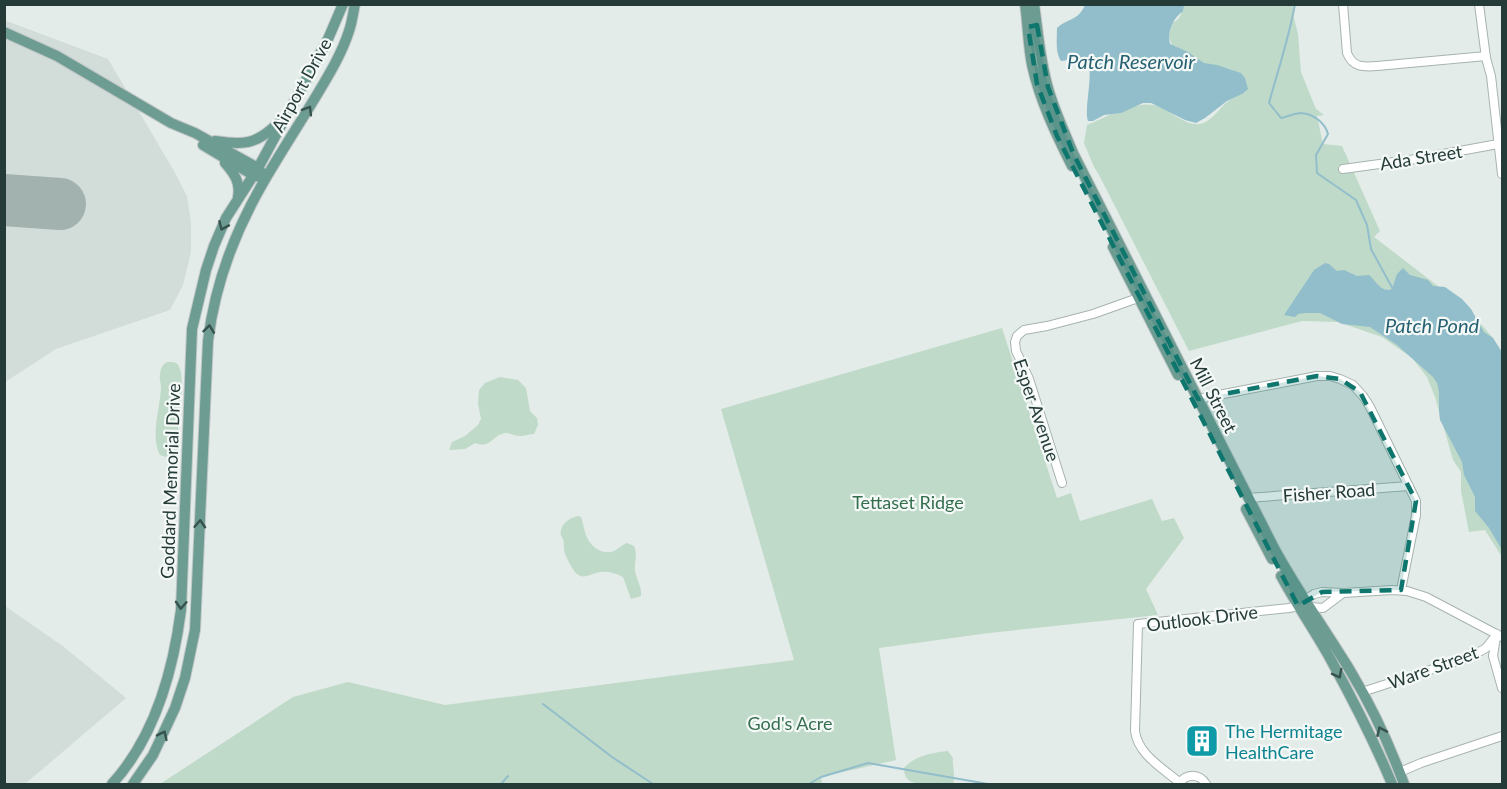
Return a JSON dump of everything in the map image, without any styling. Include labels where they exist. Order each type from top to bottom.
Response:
[{"type":"main road","name":"Airport Drive","points":[[255,171],[328,39],[343,4]]},
{"type":"main road","name":"Airport Drive","points":[[195,133],[266,178],[342,49],[350,30],[355,4]]},
{"type":"main road","name":"Mill Street","points":[[1025,4],[1057,117],[1073,153],[1368,730],[1392,784]]},
{"type":"main road","name":"Mill Street","points":[[1034,4],[1028,40],[1037,84],[1053,127],[1260,539],[1350,671],[1378,724],[1404,784]]},
{"type":"main road","name":"Airport Drive","points":[[4,32],[57,56],[171,123],[191,138],[255,171]]},
{"type":"main road","name":"Airport Drive","points":[[171,123],[215,141],[234,144],[247,143],[268,133],[295,99]]},
{"type":"main road","points":[[212,150],[236,177],[239,192],[237,200]]},
{"type":"main road","name":"Goddard Memorial Drive","points":[[112,784],[128,764],[150,725],[176,650],[182,610],[192,329],[211,254],[226,218],[255,171]]},
{"type":"main road","name":"Goddard Memorial Drive","points":[[133,784],[153,755],[169,723],[181,693],[189,662],[195,630],[208,341],[212,312],[228,253],[246,213],[266,178]]},
{"type":"street","points":[[1343,4],[1347,53],[1349,59],[1358,66],[1486,56]]},
{"type":"street","points":[[1479,4],[1491,76],[1503,174]]},
{"type":"street","name":"Ada Street","points":[[1343,169],[1498,144]]},
{"type":"street","name":"Esper Avenue","points":[[1062,483],[1029,379],[1016,351],[1017,336],[1024,330],[1093,314],[1138,298]]},
{"type":"street","points":[[1198,399],[1312,376],[1340,379],[1353,385],[1366,399],[1416,501],[1416,515],[1401,590]]},
{"type":"street","name":"Fisher Road","points":[[1248,498],[1410,486]]},
{"type":"street","points":[[1303,604],[1316,593],[1401,590],[1415,592],[1500,635],[1493,656],[1503,688]]},
{"type":"street","points":[[1303,604],[1323,608],[1343,593]]},
{"type":"street","name":"Outlook Drive","points":[[1180,784],[1145,754],[1137,742],[1138,624],[1289,608],[1303,604]]},
{"type":"street","name":"Ware Street","points":[[1362,692],[1470,657],[1486,648],[1500,635]]},
{"type":"street","points":[[1400,772],[1503,736]]},
{"type":"street","points":[[1180,784],[1187,776],[1194,775],[1206,784]]},
{"type":"highlighted area","points":[[1037,25],[1048,87],[1073,153],[1198,399],[1317,376],[1340,379],[1360,392],[1416,501],[1401,590],[1322,592],[1298,606],[1057,136],[1037,84],[1028,27]]},
{"type":"shaded area","points":[[4,20],[108,59],[187,196],[191,222],[191,252],[183,285],[170,310],[56,349],[5,382]]},
{"type":"shaded area","points":[[5,606],[64,647],[126,698],[25,784],[5,784]]},
{"type":"green space","points":[[1181,5],[1293,5],[1301,72],[1316,109],[1324,115],[1317,116],[1323,144],[1342,146],[1380,231],[1374,237],[1463,303],[1493,338],[1502,355],[1502,557],[1485,530],[1469,532],[1461,491],[1461,472],[1453,460],[1427,377],[1412,358],[1382,337],[1338,322],[1302,321],[1189,351],[1094,167],[1084,143],[1087,125],[1137,105],[1153,105],[1182,120],[1200,124],[1211,118],[1238,95],[1246,92],[1243,81],[1234,71],[1207,65],[1173,48],[1169,37],[1172,23],[1180,16]]},
{"type":"green space","points":[[1002,328],[1057,498],[1071,493],[1080,521],[1152,499],[1162,521],[1174,518],[1184,538],[1146,589],[1158,615],[989,633],[879,648],[896,760],[821,777],[822,784],[160,784],[293,697],[348,682],[445,705],[794,660],[721,409]]},
{"type":"green space","points":[[167,362],[174,362],[178,365],[182,388],[178,430],[179,447],[176,452],[166,457],[160,455],[157,448],[156,431],[161,388],[160,374]]},
{"type":"green space","points":[[500,377],[518,380],[526,388],[530,411],[537,418],[538,425],[534,434],[520,436],[505,433],[488,443],[475,443],[465,449],[449,450],[452,442],[465,436],[478,425],[481,419],[478,404],[479,390],[485,383]]},
{"type":"green space","points":[[579,516],[589,541],[595,548],[609,552],[627,543],[634,546],[635,571],[641,596],[631,599],[623,577],[617,574],[603,572],[580,576],[575,572],[565,555],[561,533],[565,522]]},
{"type":"green space","points":[[948,751],[953,758],[953,784],[915,783],[906,778],[904,768],[913,760]]},
{"type":"water","name":"Patch Reservoir","points":[[1085,5],[1184,5],[1183,11],[1176,17],[1172,26],[1169,35],[1170,44],[1204,63],[1241,73],[1248,89],[1196,123],[1151,103],[1143,103],[1121,113],[1104,115],[1088,121],[1090,77],[1088,62],[1084,58],[1061,61],[1057,45],[1057,28],[1076,17]]},
{"type":"water","name":"Patch Pond","points":[[1325,263],[1337,271],[1344,270],[1357,276],[1369,275],[1379,286],[1388,290],[1392,289],[1397,274],[1403,268],[1410,275],[1428,280],[1433,286],[1445,287],[1462,299],[1471,309],[1484,332],[1493,338],[1502,352],[1502,550],[1489,528],[1475,511],[1475,497],[1464,475],[1462,462],[1440,420],[1439,392],[1433,377],[1397,345],[1370,327],[1342,324],[1320,313],[1298,314],[1295,317],[1284,315],[1314,270]]},
{"type":"waterway","points":[[1295,4],[1287,42],[1269,103],[1281,118],[1299,113],[1306,114],[1314,117],[1324,126],[1328,134],[1316,155],[1317,173],[1356,200],[1367,225],[1371,249],[1394,291]]},
{"type":"waterway","points":[[543,704],[612,757],[653,784]]},
{"type":"waterway","points":[[809,784],[821,777],[868,763],[988,784]]},
{"type":"waterway","points":[[501,784],[508,776]]},
{"type":"runway","points":[[4,200],[60,204]]},
{"type":"place","name":"The Hermitage HealthCare","points":[[1202,741]]},
{"type":"park label","name":"Tettaset Ridge","points":[[908,502]]},
{"type":"park label","name":"God's Acre","points":[[790,723]]}]
